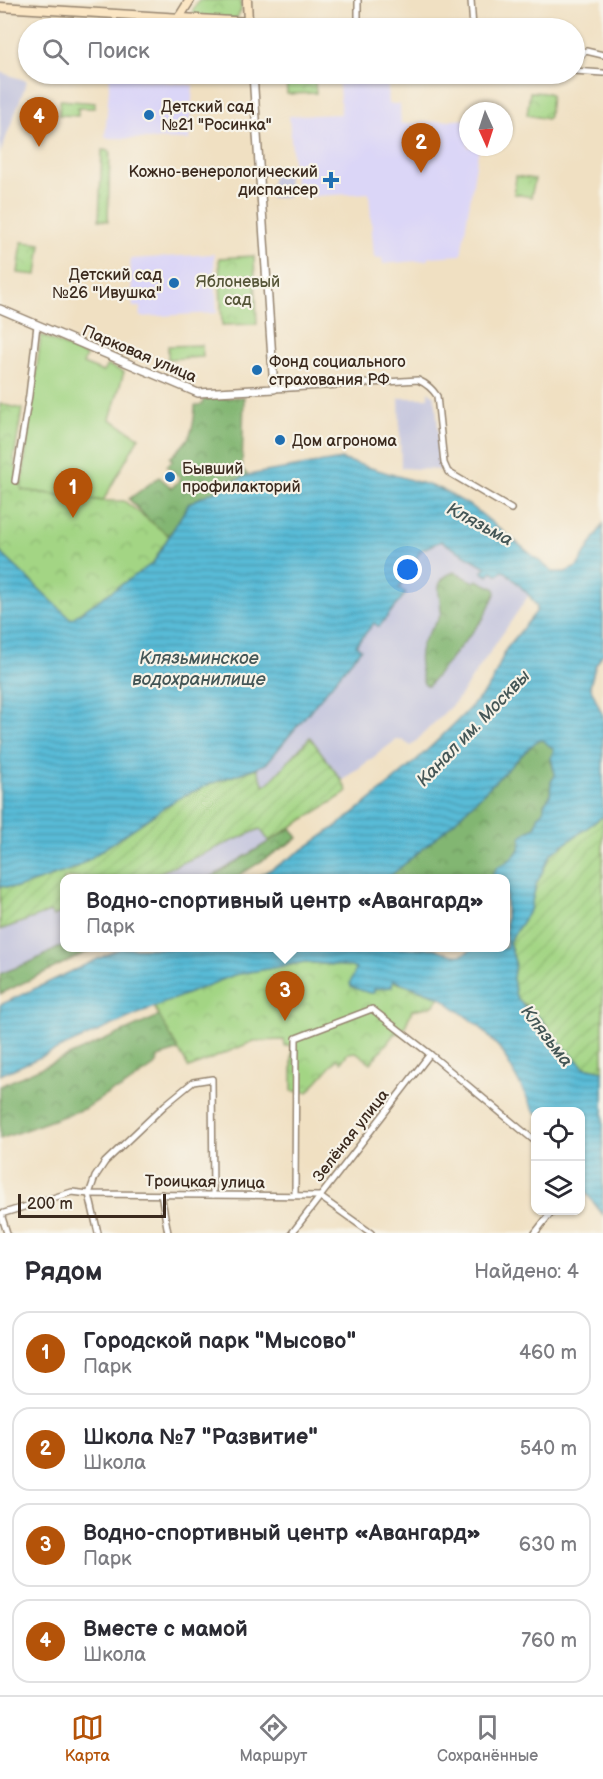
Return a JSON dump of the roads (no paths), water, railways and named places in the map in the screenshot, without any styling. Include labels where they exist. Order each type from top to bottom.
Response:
[{"type":"main road","points":[[179,18],[190,0]]},
{"type":"main road","points":[[246,0],[248,18]]},
{"type":"main road","points":[[0,7],[163,18]]},
{"type":"street","points":[[358,0],[358,18]]},
{"type":"street","points":[[471,0],[472,18]]},
{"type":"street","points":[[585,52],[603,55]]},
{"type":"street","points":[[585,72],[603,73]]},
{"type":"street","points":[[254,84],[274,389]]},
{"type":"street","name":"Парковая улица","points":[[0,309],[198,393],[418,380],[432,388],[436,396],[444,463],[448,472],[511,509]]},
{"type":"street","points":[[15,482],[38,325]]},
{"type":"street","points":[[295,1196],[296,1038],[372,1009],[531,1138]]},
{"type":"street","name":"Зелёная улица","points":[[292,1233],[430,1054]]},
{"type":"street","points":[[98,1233],[89,1194],[95,1177],[105,1162],[193,1082],[212,1079],[213,1196]]},
{"type":"street","name":"Троицкая улица","points":[[1,1214],[72,1192],[319,1196]]},
{"type":"street","points":[[161,1194],[168,1233]]},
{"type":"street","points":[[319,1196],[371,1233]]},
{"type":"street","points":[[1,1214],[7,1233]]},
{"type":"street","points":[[535,1233],[549,1215]]},
{"type":"water","name":"Клязьминское водохранилище","points":[[341,459],[441,489],[474,508],[553,572],[565,572],[577,567],[603,524],[603,653],[595,667],[590,686],[603,716],[603,816],[551,854],[536,885],[530,910],[510,940],[510,874],[493,874],[497,867],[511,859],[518,851],[521,836],[536,826],[538,817],[544,810],[544,804],[550,796],[551,782],[555,775],[551,758],[554,750],[543,740],[532,745],[453,823],[393,874],[263,874],[348,817],[377,795],[432,746],[484,693],[492,682],[506,649],[536,612],[537,607],[529,595],[506,572],[502,571],[498,575],[492,571],[488,576],[482,572],[486,567],[441,541],[421,550],[399,588],[406,593],[379,627],[374,623],[356,645],[361,649],[266,764],[210,784],[177,799],[76,868],[17,888],[0,886],[0,552],[71,619],[153,563],[189,503],[248,475]]},
{"type":"water","name":"Клязьминское водохранилище","points":[[510,945],[515,962],[513,978],[516,997],[539,1017],[554,1037],[584,1067],[603,1071],[603,1215],[585,1191],[585,1107],[532,1107],[502,1051],[480,1027],[440,997],[393,980],[392,987],[374,989],[374,993],[351,987],[350,983],[356,969],[351,967],[305,962],[234,975],[149,1009],[0,1075],[0,1005],[113,952],[445,952],[459,955],[468,952],[510,952]]},
{"type":"place","name":"Детский сад №21 \"Росинка\"","points":[[149,115]]},
{"type":"place","name":"Вместе с мамой","points":[[39,147]]},
{"type":"place","name":"Школа №7 \"Развитие\"","points":[[421,173]]},
{"type":"place","name":"Кожно-венерологический диспансер","points":[[331,180]]},
{"type":"place","name":"Детский сад №26 \"Ивушка\"","points":[[174,283]]},
{"type":"place","name":"Фонд социального страхования РФ","points":[[257,370]]},
{"type":"place","name":"Дом агронома","points":[[280,440]]},
{"type":"place","name":"Бывший профилакторий","points":[[170,477]]},
{"type":"place","name":"Городской парк \"Мысово\"","points":[[73,518]]},
{"type":"place","name":"Водно-спортивный центр «Авангард»","points":[[285,1021]]},
{"type":"park label","name":"Яблоневый сад","points":[[238,290]]},
{"type":"water label","name":"Клязьма","points":[[480,524]]},
{"type":"water label","name":"Канал им. Москвы","points":[[473,728]]},
{"type":"water label","name":"Клязьма","points":[[547,1036]]}]
